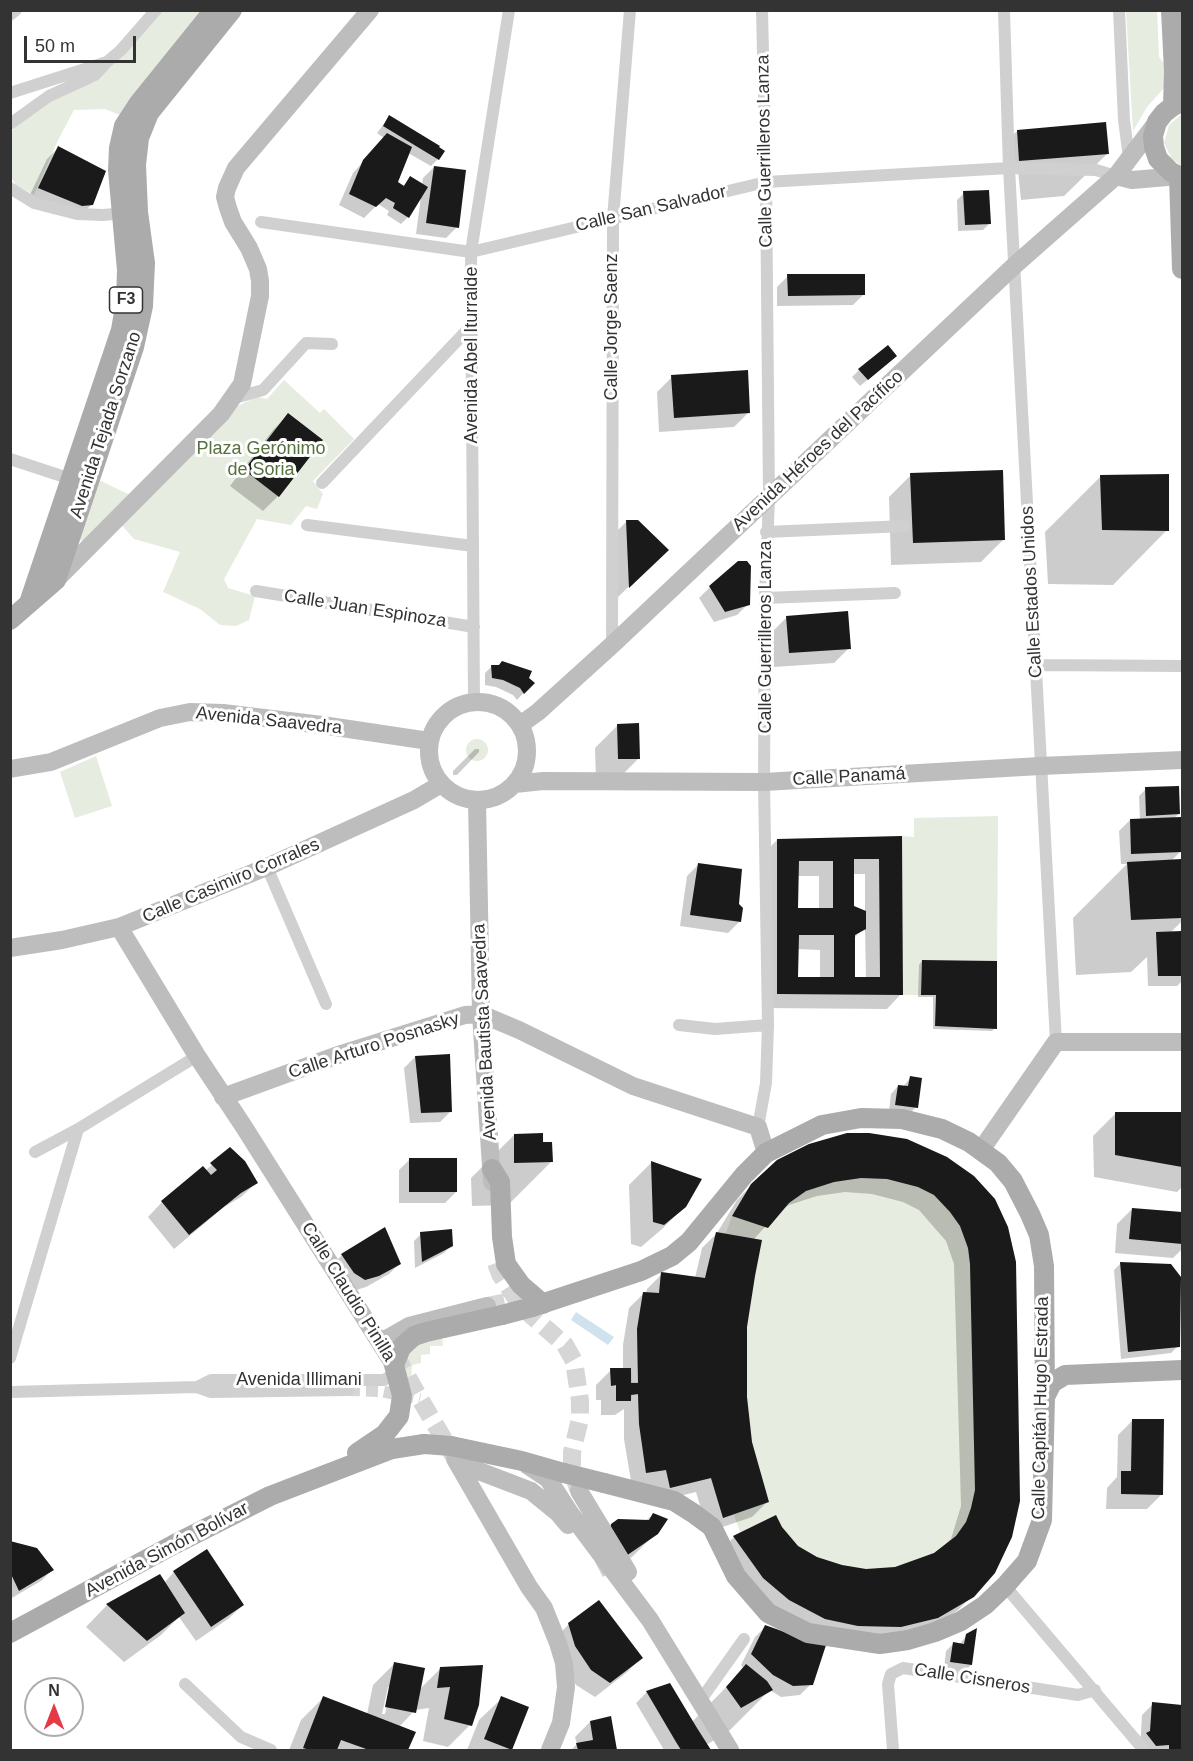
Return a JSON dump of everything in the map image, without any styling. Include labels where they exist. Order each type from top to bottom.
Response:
[{"type":"main road","name":"Avenida Tejada Sorzano","points":[[10,620],[56,580],[68,551],[79,481],[134,347],[143,306],[144,263],[118,170],[124,126],[139,103],[214,10]]},
{"type":"main road","name":"Avenida Tejada Sorzano","points":[[130,212],[139,138],[149,113],[232,10]]},
{"type":"main road","points":[[68,551],[221,414],[242,384],[260,296],[260,281],[258,269],[249,248],[233,222],[228,208],[225,197],[229,182],[236,168],[370,10]]},
{"type":"main road","points":[[1171,10],[1178,104],[1164,113],[1157,122],[1153,136],[1155,153],[1164,166],[1181,177]]},
{"type":"main road","name":"Avenida Héroes del Pacífico","points":[[520,725],[538,712],[612,645],[1015,265],[1116,176],[1157,122]]},
{"type":"main road","points":[[1116,176],[1132,180],[1181,177]]},
{"type":"main road","points":[[1181,177],[1182,269]]},
{"type":"main road","name":"Avenida Tejada Sorzano","points":[[28,606],[68,551]]},
{"type":"main road","points":[[474,702],[488,703],[502,708],[520,725],[526,741],[527,758],[520,776],[500,795],[477,800],[457,796],[441,784],[430,764],[429,741],[434,727],[444,715],[457,706],[474,702]]},
{"type":"main road","name":"Avenida Saavedra","points":[[10,770],[51,762],[160,718],[190,712],[223,713],[322,725],[429,741]]},
{"type":"main road","name":"Calle Panamá","points":[[514,784],[543,781],[765,782],[1182,760]]},
{"type":"main road","name":"Calle Casimiro Corrales","points":[[10,948],[62,940],[119,927],[267,867],[414,801],[441,784]]},
{"type":"main road","name":"Avenida Bautista Saavedra","points":[[477,800],[481,1014],[496,1263]]},
{"type":"main road","name":"Calle Claudio Pinilla","points":[[119,927],[197,1056],[244,1126],[394,1365],[402,1396],[399,1416],[394,1425],[377,1440],[328,1473]]},
{"type":"main road","name":"Calle Arturo Posnasky","points":[[223,1097],[341,1054],[465,1016],[481,1014],[519,1030],[633,1086],[758,1126]]},
{"type":"main road","points":[[981,1150],[1056,1042],[1182,1042]]},
{"type":"main road","name":"Calle Capitán Hugo Estrada","points":[[328,1473],[392,1449],[424,1444],[455,1456],[522,1461],[674,1501],[712,1527],[736,1576],[768,1613],[808,1633],[880,1644],[908,1640],[936,1632],[961,1621],[984,1605],[1027,1561],[1042,1520],[1045,1397],[1044,1266],[1039,1235],[1013,1181],[998,1163],[981,1150],[951,1134],[903,1119],[861,1118],[822,1125],[766,1153],[744,1175],[689,1242],[672,1256],[641,1271],[538,1305],[494,1310],[414,1336],[401,1348],[394,1365]]},
{"type":"main road","name":"Calle Claudio Pinilla","points":[[244,1126],[258,1141]]},
{"type":"main road","name":"Calle Guerrilleros Lanza","points":[[758,1126],[766,1153]]},
{"type":"main road","points":[[492,1169],[500,1182],[502,1237],[506,1264],[538,1305]]},
{"type":"main road","points":[[381,1342],[409,1326],[494,1310]]},
{"type":"main road","points":[[1043,1352],[1052,1365],[1065,1375]]},
{"type":"main road","points":[[1045,1397],[1052,1383],[1065,1375],[1182,1370]]},
{"type":"main road","points":[[455,1456],[524,1487],[551,1507],[580,1538],[644,1632],[665,1643]]},
{"type":"main road","points":[[455,1456],[529,1587],[544,1608],[564,1663],[566,1687],[561,1723],[550,1750]]},
{"type":"main road","points":[[522,1461],[548,1479],[570,1513],[650,1620],[730,1750]]},
{"type":"main road","name":"Avenida Simón Bolívar","points":[[10,1633],[260,1501],[328,1473]]},
{"type":"main road","points":[[579,1491],[643,1596],[650,1620]]},
{"type":"street","points":[[10,15],[16,10]]},
{"type":"street","points":[[10,124],[49,96],[94,75],[121,50],[156,10]]},
{"type":"street","name":"Avenida Abel Iturralde","points":[[474,702],[471,252],[509,10]]},
{"type":"street","name":"Calle Jorge Saenz","points":[[612,645],[613,218],[630,10]]},
{"type":"street","name":"Calle Guerrilleros Lanza","points":[[758,1126],[766,1083],[768,1025],[765,598],[769,498],[762,10]]},
{"type":"street","name":"Calle Estados Unidos","points":[[1004,10],[1009,168],[1056,1042]]},
{"type":"street","points":[[1119,10],[1128,158]]},
{"type":"street","points":[[10,93],[107,62]]},
{"type":"street","name":"Calle San Salvador","points":[[261,222],[471,252],[766,182],[1009,168],[1096,170],[1116,176]]},
{"type":"street","points":[[10,188],[34,203],[77,214],[103,215],[130,212]]},
{"type":"street","points":[[322,483],[472,325]]},
{"type":"street","points":[[231,399],[263,390],[306,343],[332,344]]},
{"type":"street","points":[[10,459],[79,481]]},
{"type":"street","points":[[307,525],[473,546]]},
{"type":"street","points":[[766,532],[905,526]]},
{"type":"street","name":"Calle Juan Espinoza","points":[[256,591],[474,627]]},
{"type":"street","points":[[765,598],[895,594]]},
{"type":"street","points":[[1036,665],[1182,666]]},
{"type":"street","points":[[267,867],[326,1004]]},
{"type":"street","points":[[679,1025],[716,1029],[768,1025]]},
{"type":"street","points":[[35,1152],[78,1129],[197,1056]]},
{"type":"street","points":[[10,1358],[78,1129]]},
{"type":"street","name":"Avenida Illimani","points":[[197,1387],[211,1380],[384,1380],[392,1375],[394,1365]]},
{"type":"street","name":"Avenida Illimani","points":[[10,1392],[197,1387],[211,1392],[348,1390]]},
{"type":"street","points":[[1005,1586],[1144,1750]]},
{"type":"street","points":[[700,1701],[744,1640]]},
{"type":"street","name":"Calle Cisneros","points":[[894,1750],[888,1684],[891,1674],[903,1668],[1078,1695],[1095,1690]]},
{"type":"street","points":[[185,1684],[241,1737],[270,1750]]},
{"type":"green space","points":[[162,11],[206,11],[120,115],[105,109],[74,110],[34,195],[16,185],[11,177],[10,133],[22,120],[48,103],[74,89],[97,81]]},
{"type":"green space","points":[[1126,11],[1157,11],[1159,57],[1165,65],[1164,88],[1147,107],[1133,131]]},
{"type":"green space","points":[[1182,114],[1182,166],[1172,159],[1164,143],[1169,125]]},
{"type":"green space","name":"Plaza Gerónimo de Soria","points":[[284,380],[320,413],[324,409],[354,439],[313,481],[323,494],[317,509],[306,506],[291,525],[257,519],[224,579],[228,588],[255,596],[249,620],[236,626],[220,625],[200,609],[163,592],[180,552],[134,539],[119,522],[229,410],[257,397],[267,399]]},
{"type":"green space","points":[[99,480],[134,497],[83,542],[78,538]]},
{"type":"green space","points":[[473,739],[481,739],[488,746],[488,754],[481,761],[473,761],[466,754],[466,746]]},
{"type":"green space","points":[[96,756],[112,806],[75,818],[60,772]]},
{"type":"green space","points":[[998,816],[997,961],[922,960],[921,995],[903,995],[902,836],[914,837],[914,818]]},
{"type":"green space","points":[[869,1133],[907,1139],[947,1157],[995,1199],[1008,1227],[1016,1262],[1020,1501],[1012,1537],[995,1573],[974,1597],[901,1627],[858,1626],[825,1619],[789,1600],[763,1578],[733,1536],[740,1532],[734,1515],[723,1518],[711,1478],[670,1488],[666,1470],[646,1473],[639,1424],[638,1395],[632,1395],[631,1401],[616,1401],[616,1386],[611,1386],[610,1368],[631,1368],[632,1382],[638,1382],[637,1329],[643,1292],[659,1293],[661,1272],[705,1278],[716,1232],[726,1233],[732,1216],[751,1184],[777,1160],[809,1144]]},
{"type":"green space","points":[[442,1337],[443,1346],[430,1346],[430,1354],[421,1355],[421,1363],[412,1365],[411,1384],[405,1374],[407,1353],[416,1345]]},
{"type":"water","points":[[576,1312],[614,1337],[608,1345],[571,1320]]},
{"type":"building","points":[[389,115],[440,146],[445,151],[439,160],[383,126]]},
{"type":"building","points":[[1106,122],[1109,154],[1019,161],[1017,130]]},
{"type":"building","points":[[387,133],[412,147],[398,182],[404,186],[410,176],[428,187],[409,218],[393,208],[395,203],[386,198],[376,207],[349,194],[363,160]]},
{"type":"building","points":[[58,146],[106,171],[93,205],[82,206],[38,188]]},
{"type":"building","points":[[434,166],[466,170],[459,228],[426,223]]},
{"type":"building","points":[[989,190],[991,224],[965,225],[963,191]]},
{"type":"building","points":[[787,274],[865,274],[865,295],[788,296]]},
{"type":"building","points":[[888,345],[897,356],[868,380],[858,369]]},
{"type":"building","points":[[748,370],[750,413],[674,418],[671,375]]},
{"type":"building","points":[[288,413],[323,440],[279,497],[244,470]]},
{"type":"building","points":[[1003,470],[1005,540],[913,543],[910,473]]},
{"type":"building","points":[[1169,474],[1169,531],[1102,530],[1100,475]]},
{"type":"building","points":[[626,520],[638,520],[669,550],[629,588]]},
{"type":"building","points":[[738,561],[747,561],[751,566],[750,605],[725,612],[709,586]]},
{"type":"building","points":[[848,611],[851,649],[789,653],[786,616]]},
{"type":"building","points":[[502,661],[532,671],[529,678],[535,683],[524,694],[520,688],[503,680],[492,678],[491,665],[499,665]]},
{"type":"building","points":[[639,723],[640,759],[618,759],[617,724]]},
{"type":"building","points":[[1179,786],[1180,814],[1146,816],[1145,787]]},
{"type":"building","points":[[1181,817],[1182,852],[1131,854],[1130,819]]},
{"type":"building","points":[[902,836],[903,995],[777,994],[777,839]],"holes":[[[854,859],[879,859],[880,977],[855,977],[855,935],[866,929],[866,911],[854,906]],[[799,861],[833,861],[833,908],[798,908]],[[799,935],[834,935],[834,977],[798,977]]]},
{"type":"building","points":[[1182,859],[1182,918],[1131,920],[1127,862]]},
{"type":"building","points":[[698,863],[742,869],[739,904],[743,908],[741,922],[690,915]]},
{"type":"building","points":[[1182,931],[1182,976],[1158,976],[1156,932]]},
{"type":"building","points":[[922,960],[997,961],[997,1029],[935,1026],[936,995],[921,995]]},
{"type":"building","points":[[450,1054],[452,1112],[421,1113],[415,1056]]},
{"type":"building","points":[[910,1076],[922,1078],[918,1108],[895,1105],[898,1085],[908,1086]]},
{"type":"building","points":[[1115,1112],[1182,1112],[1182,1167],[1115,1155]]},
{"type":"building","points":[[543,1133],[543,1142],[552,1142],[553,1162],[514,1163],[514,1134]]},
{"type":"building","points":[[847,1133],[869,1133],[907,1139],[947,1157],[974,1176],[995,1199],[1008,1227],[1016,1262],[1020,1501],[1012,1537],[995,1573],[974,1597],[938,1618],[901,1627],[858,1626],[825,1619],[789,1600],[763,1578],[733,1536],[776,1515],[782,1527],[798,1546],[817,1557],[842,1565],[866,1569],[895,1567],[934,1553],[956,1536],[966,1522],[971,1508],[975,1490],[970,1264],[968,1248],[960,1226],[950,1212],[934,1195],[918,1187],[887,1179],[861,1178],[834,1182],[806,1191],[789,1203],[768,1228],[732,1216],[751,1184],[777,1160],[809,1144]]},
{"type":"building","points":[[230,1147],[245,1161],[258,1183],[241,1193],[189,1235],[161,1201],[203,1166],[211,1175],[217,1170],[210,1163]]},
{"type":"building","points":[[409,1158],[457,1158],[457,1192],[409,1192]]},
{"type":"building","points":[[651,1161],[702,1179],[686,1207],[664,1225],[653,1222]]},
{"type":"building","points":[[1132,1208],[1182,1212],[1182,1244],[1129,1239]]},
{"type":"building","points":[[385,1227],[401,1264],[379,1276],[365,1280],[354,1273],[341,1254]]},
{"type":"building","points":[[452,1229],[453,1246],[422,1262],[420,1232]]},
{"type":"building","points":[[716,1232],[762,1240],[747,1327],[747,1397],[752,1442],[769,1502],[723,1518],[711,1478],[670,1488],[666,1470],[646,1473],[639,1424],[638,1394],[631,1395],[631,1401],[616,1401],[616,1385],[611,1386],[610,1368],[631,1368],[631,1383],[638,1383],[637,1329],[643,1292],[659,1293],[661,1272],[705,1278]]},
{"type":"building","points":[[1120,1262],[1171,1264],[1181,1277],[1180,1347],[1128,1352]]},
{"type":"building","points":[[1132,1419],[1164,1419],[1163,1495],[1121,1494],[1121,1471],[1131,1471]]},
{"type":"building","points":[[653,1513],[668,1519],[658,1534],[626,1556],[610,1530],[611,1524],[618,1519],[649,1520]]},
{"type":"building","points":[[10,1541],[37,1548],[54,1570],[19,1591],[10,1572]]},
{"type":"building","points":[[207,1549],[244,1605],[211,1627],[173,1571]]},
{"type":"building","points":[[160,1574],[185,1613],[147,1641],[106,1604]]},
{"type":"building","points":[[599,1600],[643,1658],[610,1683],[591,1670],[575,1646],[568,1623]]},
{"type":"building","points":[[765,1625],[807,1640],[827,1642],[813,1685],[793,1686],[773,1675],[751,1654]]},
{"type":"building","points":[[977,1628],[972,1665],[950,1662],[953,1642],[964,1644],[966,1634]]},
{"type":"building","points":[[394,1662],[425,1668],[416,1713],[385,1707]]},
{"type":"building","points":[[746,1664],[767,1681],[773,1690],[741,1708],[726,1687]]},
{"type":"building","points":[[483,1665],[479,1705],[472,1726],[444,1719],[450,1687],[437,1688],[440,1667]]},
{"type":"building","points":[[670,1683],[711,1750],[681,1750],[676,1742],[646,1691]]},
{"type":"building","points":[[323,1696],[416,1732],[408,1750],[369,1750],[341,1740],[337,1750],[303,1748]]},
{"type":"building","points":[[501,1696],[529,1707],[512,1750],[484,1739]]},
{"type":"building","points":[[1152,1702],[1182,1705],[1182,1750],[1169,1750],[1169,1745],[1156,1746],[1146,1733],[1150,1731]]},
{"type":"building","points":[[611,1716],[617,1750],[578,1750],[576,1743],[593,1740],[590,1721]]},
{"type":"tunnel","points":[[496,1263],[500,1274],[524,1309],[565,1345],[574,1361],[580,1401],[580,1419],[572,1452],[572,1470],[578,1489]]},
{"type":"tunnel","points":[[487,1306],[517,1300]]},
{"type":"tunnel","points":[[395,1354],[453,1455]]},
{"type":"tunnel","points":[[348,1390],[381,1391],[420,1399]]}]
